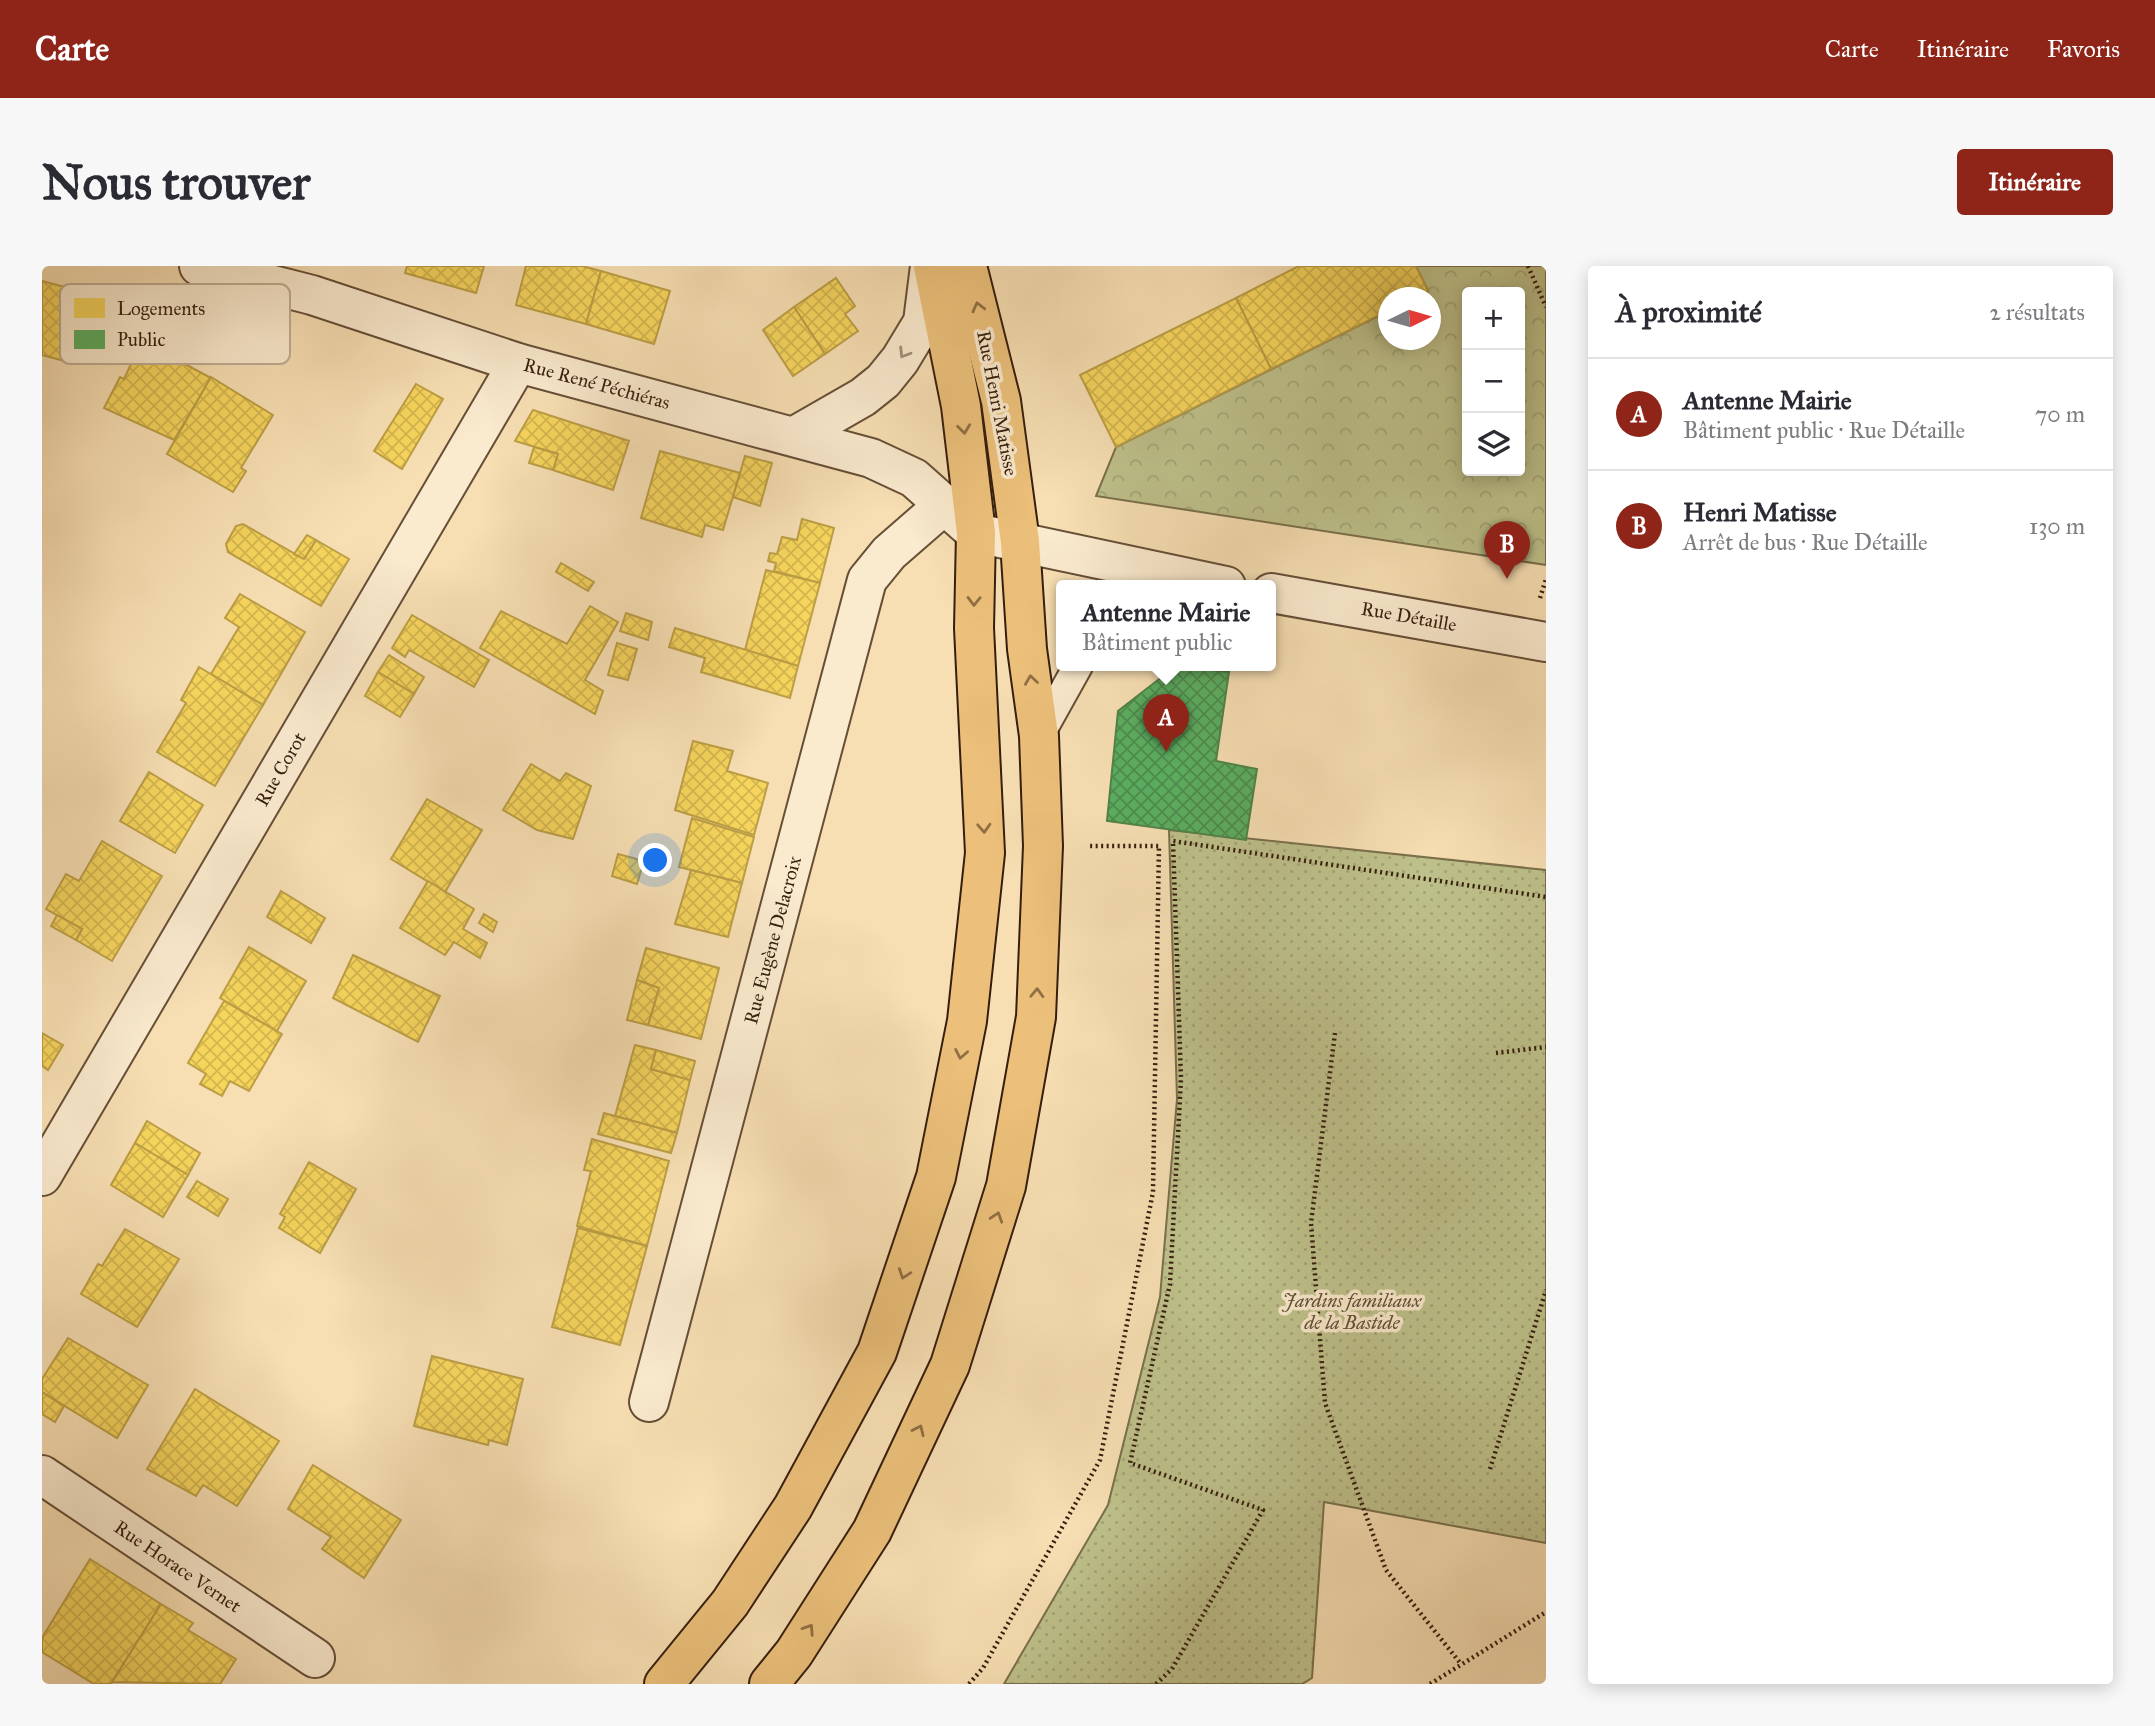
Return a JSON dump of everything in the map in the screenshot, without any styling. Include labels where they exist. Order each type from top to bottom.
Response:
[{"type":"main road","name":"Rue Henri Matisse","points":[[664,1684],[730,1603],[793,1507],[877,1352],[936,1177],[967,1021],[985,853],[974,628],[976,533],[961,406],[931,266]]},
{"type":"main road","name":"Rue Henri Matisse","points":[[769,1684],[794,1653],[872,1531],[950,1365],[1009,1173],[1036,1017],[1043,846],[1039,736],[1027,649],[1020,542],[1001,401],[967,266]]},
{"type":"street","name":"Rue René Péchiéras","points":[[199,266],[258,274],[284,284]]},
{"type":"street","points":[[795,436],[863,397],[883,381],[900,360],[923,322],[931,266]]},
{"type":"street","name":"Rue René Péchiéras","points":[[290,286],[517,363],[871,458],[914,478],[976,533]]},
{"type":"street","name":"Rue Corot","points":[[42,1176],[517,363]]},
{"type":"street","name":"Rue Eugène Delacroix","points":[[649,1402],[867,580],[890,553],[943,506]]},
{"type":"street","points":[[976,533],[1186,580]]},
{"type":"street","name":"Rue Détaille","points":[[1276,594],[1546,642]]},
{"type":"street","name":"Rue Horace Vernet","points":[[42,1475],[315,1658]]},
{"type":"lane","points":[[1039,736],[1075,671]]},
{"type":"path","points":[[1528,266],[1546,307]]},
{"type":"path","points":[[1156,1684],[1172,1669],[1264,1510],[1130,1464],[1170,1284],[1181,1079],[1173,841],[1546,897]]},
{"type":"path","points":[[969,1684],[983,1668],[1100,1460],[1153,1192],[1159,846],[1043,846]]},
{"type":"path","points":[[1335,1033],[1311,1223],[1325,1403],[1386,1570],[1461,1664]]},
{"type":"path","points":[[1496,1053],[1546,1047]]},
{"type":"path","points":[[1490,1469],[1546,1290]]},
{"type":"path","points":[[1430,1684],[1546,1612]]},
{"type":"green space","points":[[1416,266],[1546,266],[1546,565],[1096,496],[1116,447],[1378,316],[1378,350],[1441,350],[1441,287],[1426,287]]},
{"type":"green space","name":"Jardins familiaux de la Bastide","points":[[1169,830],[1546,870],[1546,1543],[1324,1502],[1312,1678],[1302,1684],[1004,1684],[1108,1505],[1160,1297],[1177,1099]]},
{"type":"building: Logements","points":[[407,266],[484,266],[476,293],[405,273]]},
{"type":"building: Logements","points":[[526,266],[582,266],[601,271],[586,324],[516,305]]},
{"type":"building: Logements","points":[[1299,266],[1416,266],[1426,287],[1378,287],[1378,316],[1271,369],[1236,298]]},
{"type":"building: Logements","points":[[601,271],[670,291],[654,344],[586,324]]},
{"type":"building: Logements","points":[[836,278],[855,306],[845,314],[858,331],[825,354],[794,307]]},
{"type":"building: Logements","points":[[42,281],[60,286],[60,360],[42,355]]},
{"type":"building: Logements","points":[[1236,298],[1271,369],[1116,447],[1080,375]]},
{"type":"building: Logements","points":[[794,307],[825,354],[793,376],[763,330]]},
{"type":"building: Logements","points":[[131,364],[185,364],[211,378],[174,440],[104,408],[120,377],[124,379]]},
{"type":"building: Logements","points":[[211,377],[273,415],[241,468],[246,471],[233,492],[167,454]]},
{"type":"building: Logements","points":[[416,384],[443,399],[402,469],[374,451]]},
{"type":"building: Logements","points":[[533,410],[629,441],[613,490],[553,470],[558,454],[515,441]]},
{"type":"building: Logements","points":[[534,447],[558,454],[553,470],[529,463]]},
{"type":"building: Logements","points":[[660,451],[740,473],[723,530],[705,525],[702,537],[641,518]]},
{"type":"building: Logements","points":[[745,456],[772,463],[760,506],[733,497]]},
{"type":"building: Logements","points":[[802,519],[834,528],[820,583],[774,571],[776,563],[768,561],[770,553],[777,554],[782,537],[797,540]]},
{"type":"building: Logements","points":[[243,524],[304,559],[316,540],[349,559],[321,606],[228,552],[226,544],[236,526]]},
{"type":"building: Logements","points":[[307,535],[316,540],[304,559],[294,554]]},
{"type":"building: Logements","points":[[561,563],[594,582],[588,591],[556,572]]},
{"type":"building: Logements","points":[[766,570],[820,583],[798,666],[745,650]]},
{"type":"building: Logements","points":[[240,594],[305,632],[263,705],[211,674],[239,627],[225,618]]},
{"type":"building: Logements","points":[[590,606],[618,622],[585,680],[603,691],[595,714],[480,648],[501,611],[567,644]]},
{"type":"building: Logements","points":[[626,613],[652,622],[648,640],[620,631]]},
{"type":"building: Logements","points":[[412,615],[489,660],[474,687],[409,650],[405,657],[392,648]]},
{"type":"building: Logements","points":[[675,628],[798,666],[790,698],[701,672],[705,658],[669,647]]},
{"type":"building: Logements","points":[[617,643],[637,649],[628,680],[608,675]]},
{"type":"building: Logements","points":[[389,655],[424,677],[414,694],[378,672]]},
{"type":"building: Logements","points":[[199,667],[263,705],[215,786],[157,752],[186,703],[181,700]]},
{"type":"building: Logements","points":[[378,672],[414,694],[400,717],[365,696]]},
{"type":"building: Logements","points":[[693,741],[733,751],[727,771],[768,783],[754,835],[675,810]]},
{"type":"building: Logements","points":[[531,764],[560,781],[566,773],[591,786],[573,839],[537,830],[503,810]]},
{"type":"building: Logements","points":[[149,772],[203,805],[175,853],[120,821]]},
{"type":"building: Logements","points":[[427,799],[482,830],[445,892],[391,859]]},
{"type":"building: Logements","points":[[692,818],[754,837],[742,883],[679,867]]},
{"type":"building: Logements","points":[[102,841],[162,876],[112,961],[76,940],[82,929],[46,909],[66,874],[79,881]]},
{"type":"building: Logements","points":[[618,854],[644,861],[637,884],[612,876]]},
{"type":"building: Logements","points":[[691,870],[742,883],[728,937],[675,924]]},
{"type":"building: Logements","points":[[428,881],[474,909],[463,929],[487,943],[480,958],[454,942],[445,955],[400,928]]},
{"type":"building: Logements","points":[[281,891],[325,918],[311,943],[267,917]]},
{"type":"building: Logements","points":[[484,914],[497,922],[493,932],[479,923]]},
{"type":"building: Logements","points":[[57,915],[82,929],[76,940],[51,926]]},
{"type":"building: Logements","points":[[249,947],[306,981],[277,1031],[220,998]]},
{"type":"building: Logements","points":[[646,948],[719,968],[701,1039],[648,1025],[659,988],[637,980]]},
{"type":"building: Logements","points":[[353,955],[440,996],[418,1042],[333,998]]},
{"type":"building: Logements","points":[[637,980],[659,988],[648,1025],[627,1020]]},
{"type":"building: Logements","points":[[224,1001],[282,1034],[249,1091],[230,1081],[222,1096],[200,1084],[206,1074],[188,1063]]},
{"type":"building: Logements","points":[[42,1033],[63,1045],[48,1070],[42,1066]]},
{"type":"building: Logements","points":[[635,1045],[656,1050],[651,1069],[690,1080],[677,1133],[615,1116]]},
{"type":"building: Logements","points":[[656,1050],[695,1061],[690,1080],[651,1069]]},
{"type":"building: Logements","points":[[604,1113],[677,1133],[671,1153],[598,1134]]},
{"type":"building: Logements","points":[[147,1121],[200,1153],[188,1175],[135,1143]]},
{"type":"building: Logements","points":[[592,1139],[669,1161],[647,1246],[577,1226],[591,1171],[584,1170]]},
{"type":"building: Logements","points":[[135,1143],[188,1175],[163,1217],[111,1185]]},
{"type":"building: Logements","points":[[309,1162],[356,1189],[320,1253],[279,1228],[285,1217],[280,1214]]},
{"type":"building: Logements","points":[[197,1181],[228,1199],[218,1216],[187,1197]]},
{"type":"building: Logements","points":[[578,1228],[647,1246],[620,1345],[552,1327]]},
{"type":"building: Logements","points":[[125,1229],[179,1259],[137,1327],[81,1294],[98,1264],[102,1266]]},
{"type":"building: Logements","points":[[68,1338],[148,1385],[117,1438],[42,1392],[42,1379]]},
{"type":"building: Logements","points":[[432,1356],[523,1379],[507,1445],[489,1440],[488,1445],[414,1426]]},
{"type":"building: Logements","points":[[195,1389],[279,1441],[237,1506],[203,1485],[196,1496],[147,1469]]},
{"type":"building: Logements","points":[[42,1392],[64,1406],[55,1422],[42,1414]]},
{"type":"building: Logements","points":[[313,1465],[401,1520],[364,1578],[322,1549],[331,1537],[288,1509]]},
{"type":"building: Logements","points":[[90,1559],[161,1604],[111,1684],[94,1684],[42,1652],[42,1638]]},
{"type":"building: Logements","points":[[161,1604],[193,1623],[188,1630],[236,1659],[220,1684],[112,1682]]},
{"type":"building: Public","points":[[1170,671],[1229,672],[1216,761],[1257,769],[1246,840],[1107,821],[1118,711]]},
{"type":"place","name":"Henri Matisse","points":[[1507,579]]},
{"type":"place","name":"Antenne Mairie","points":[[1166,752]]}]
